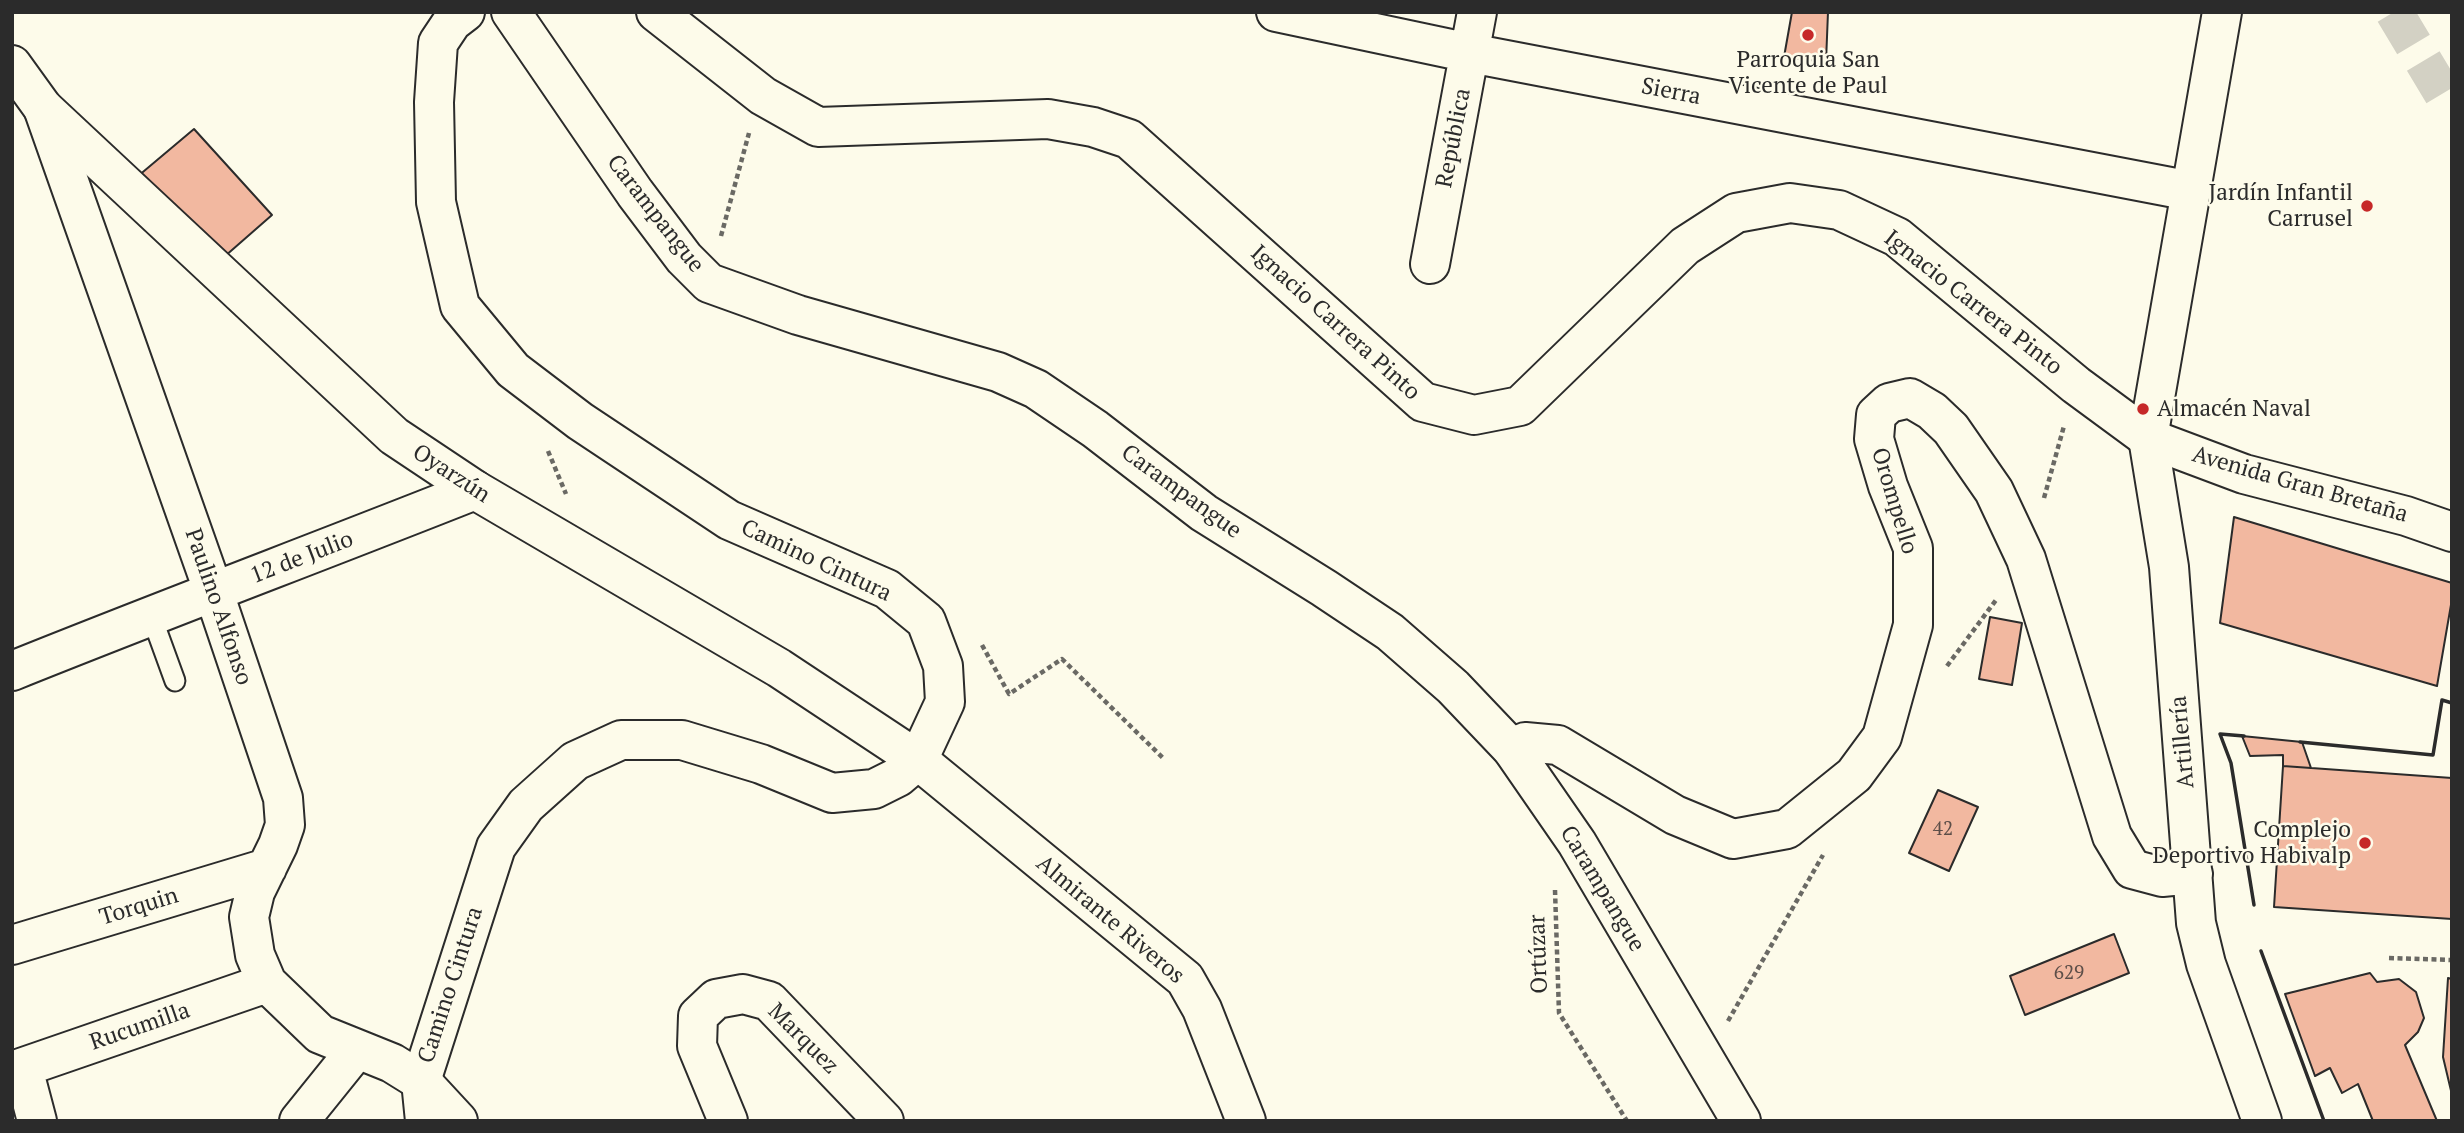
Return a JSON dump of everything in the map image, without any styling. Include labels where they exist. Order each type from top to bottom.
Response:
[{"type":"street","name":"Camino Cintura","points":[[425,1121],[421,1081],[496,847],[526,805],[575,761],[621,740],[682,740],[761,764],[832,793],[874,789],[898,777],[918,760],[945,702],[943,666],[926,621],[887,589],[729,520],[580,421],[513,370],[460,306],[436,202],[434,102],[439,43],[452,22],[465,12]]},
{"type":"street","name":"Carampangue","points":[[511,12],[635,193],[684,258],[709,283],[798,316],[998,372],[1036,389],[1095,429],[1204,513],[1390,632],[1453,687],[1512,749],[1577,843],[1741,1121]]},
{"type":"street","name":"Ignacio Carrera Pinto","points":[[656,12],[762,96],[818,127],[1048,119],[1093,127],[1129,139],[1423,402],[1474,415],[1520,406],[1685,246],[1737,213],[1790,203],[1839,210],[1897,236],[2076,385],[2148,438]]},
{"type":"street","name":"Sierra","points":[[1276,12],[1470,53],[2191,191]]},
{"type":"street","name":"República","points":[[1430,264],[1477,12]]},
{"type":"street","name":"Artillería","points":[[2222,12],[2148,438],[2169,567],[2196,923],[2206,964],[2262,1121]]},
{"type":"street","name":"Paulino Alfonso","points":[[12,65],[43,108],[214,593],[283,798],[285,825],[255,892],[248,916],[255,956],[267,983],[320,1034],[392,1063],[421,1081],[457,1121]]},
{"type":"street","name":"Oyarzún","points":[[43,108],[394,436],[475,491],[779,668],[918,760]]},
{"type":"street","name":"Orompello","points":[[1512,749],[1525,743],[1558,745],[1675,816],[1733,839],[1787,829],[1854,775],[1882,737],[1913,625],[1913,548],[1888,486],[1874,439],[1876,415],[1889,403],[1910,398],[1932,411],[1951,429],[1994,491],[2026,559],[2112,836],[2132,869],[2162,877],[2193,874]]},
{"type":"street","name":"Avenida Gran Bretaña","points":[[2148,438],[2244,474],[2406,516],[2452,532]]},
{"type":"street","name":"12 de Julio","points":[[12,671],[475,491]]},
{"type":"street","name":"Almirante Riveros","points":[[918,760],[1185,979],[1202,1009],[1246,1121]]},
{"type":"street","name":"Torquin","points":[[12,945],[267,868]]},
{"type":"street","name":"Rucumilla","points":[[17,1070],[267,983]]},
{"type":"street","name":"Marquez","points":[[728,1121],[697,1046],[698,1016],[716,999],[743,994],[769,1001],[884,1121]]},
{"type":"street","points":[[299,1121],[357,1049]]},
{"type":"street","points":[[17,1070],[37,1121]]},
{"type":"lane","points":[[151,615],[175,681]]},
{"type":"path","points":[[709,283],[745,145]]},
{"type":"path","points":[[546,447],[568,498]]},
{"type":"path","points":[[926,621],[977,635],[1009,694],[1062,659],[1164,759]]},
{"type":"path","name":"Ortúzar","points":[[1555,877],[1559,1013],[1627,1121]]},
{"type":"path","points":[[2389,958],[2452,960]]},
{"type":"building","name":"Parroquia San Vicente de Paul","points":[[1792,12],[1828,12],[1826,62],[1784,57]]},
{"type":"building","points":[[194,129],[272,215],[216,264],[131,182]]},
{"type":"building","points":[[2234,517],[2452,583],[2452,599],[2437,686],[2220,623]]},
{"type":"building","points":[[1990,617],[2022,623],[2012,685],[1979,679]]},
{"type":"building","points":[[2242,736],[2302,742],[2311,768],[2283,766],[2283,755],[2250,756]]},
{"type":"building","name":"Complejo Deportivo Habivalp","points":[[2283,766],[2452,778],[2452,919],[2274,907]]},
{"type":"building","points":[[1938,790],[1978,807],[1949,871],[1909,853]]},
{"type":"building","points":[[2114,934],[2129,973],[2025,1015],[2010,976]]},
{"type":"building","points":[[2370,973],[2377,982],[2399,979],[2416,992],[2424,1018],[2418,1032],[2405,1045],[2437,1121],[2373,1121],[2358,1084],[2342,1093],[2330,1068],[2315,1076],[2285,994]]},
{"type":"building","points":[[2448,978],[2452,979],[2452,1095],[2443,1057]]},
{"type":"tunnel","points":[[2394,12],[2452,109]]},
{"type":"wall","points":[[2300,742],[2433,755],[2442,700],[2452,703]]},
{"type":"wall","points":[[2244,736],[2220,734],[2231,763],[2254,905]]},
{"type":"wall","points":[[2261,951],[2324,1121]]},
{"type":"place","name":"Parroquia San Vicente de Paul","points":[[1808,35]]},
{"type":"place","name":"Jardín Infantil Carrusel","points":[[2367,206]]},
{"type":"place","name":"Almacén Naval","points":[[2143,409]]},
{"type":"place","name":"Complejo Deportivo Habivalp","points":[[2365,843]]}]
